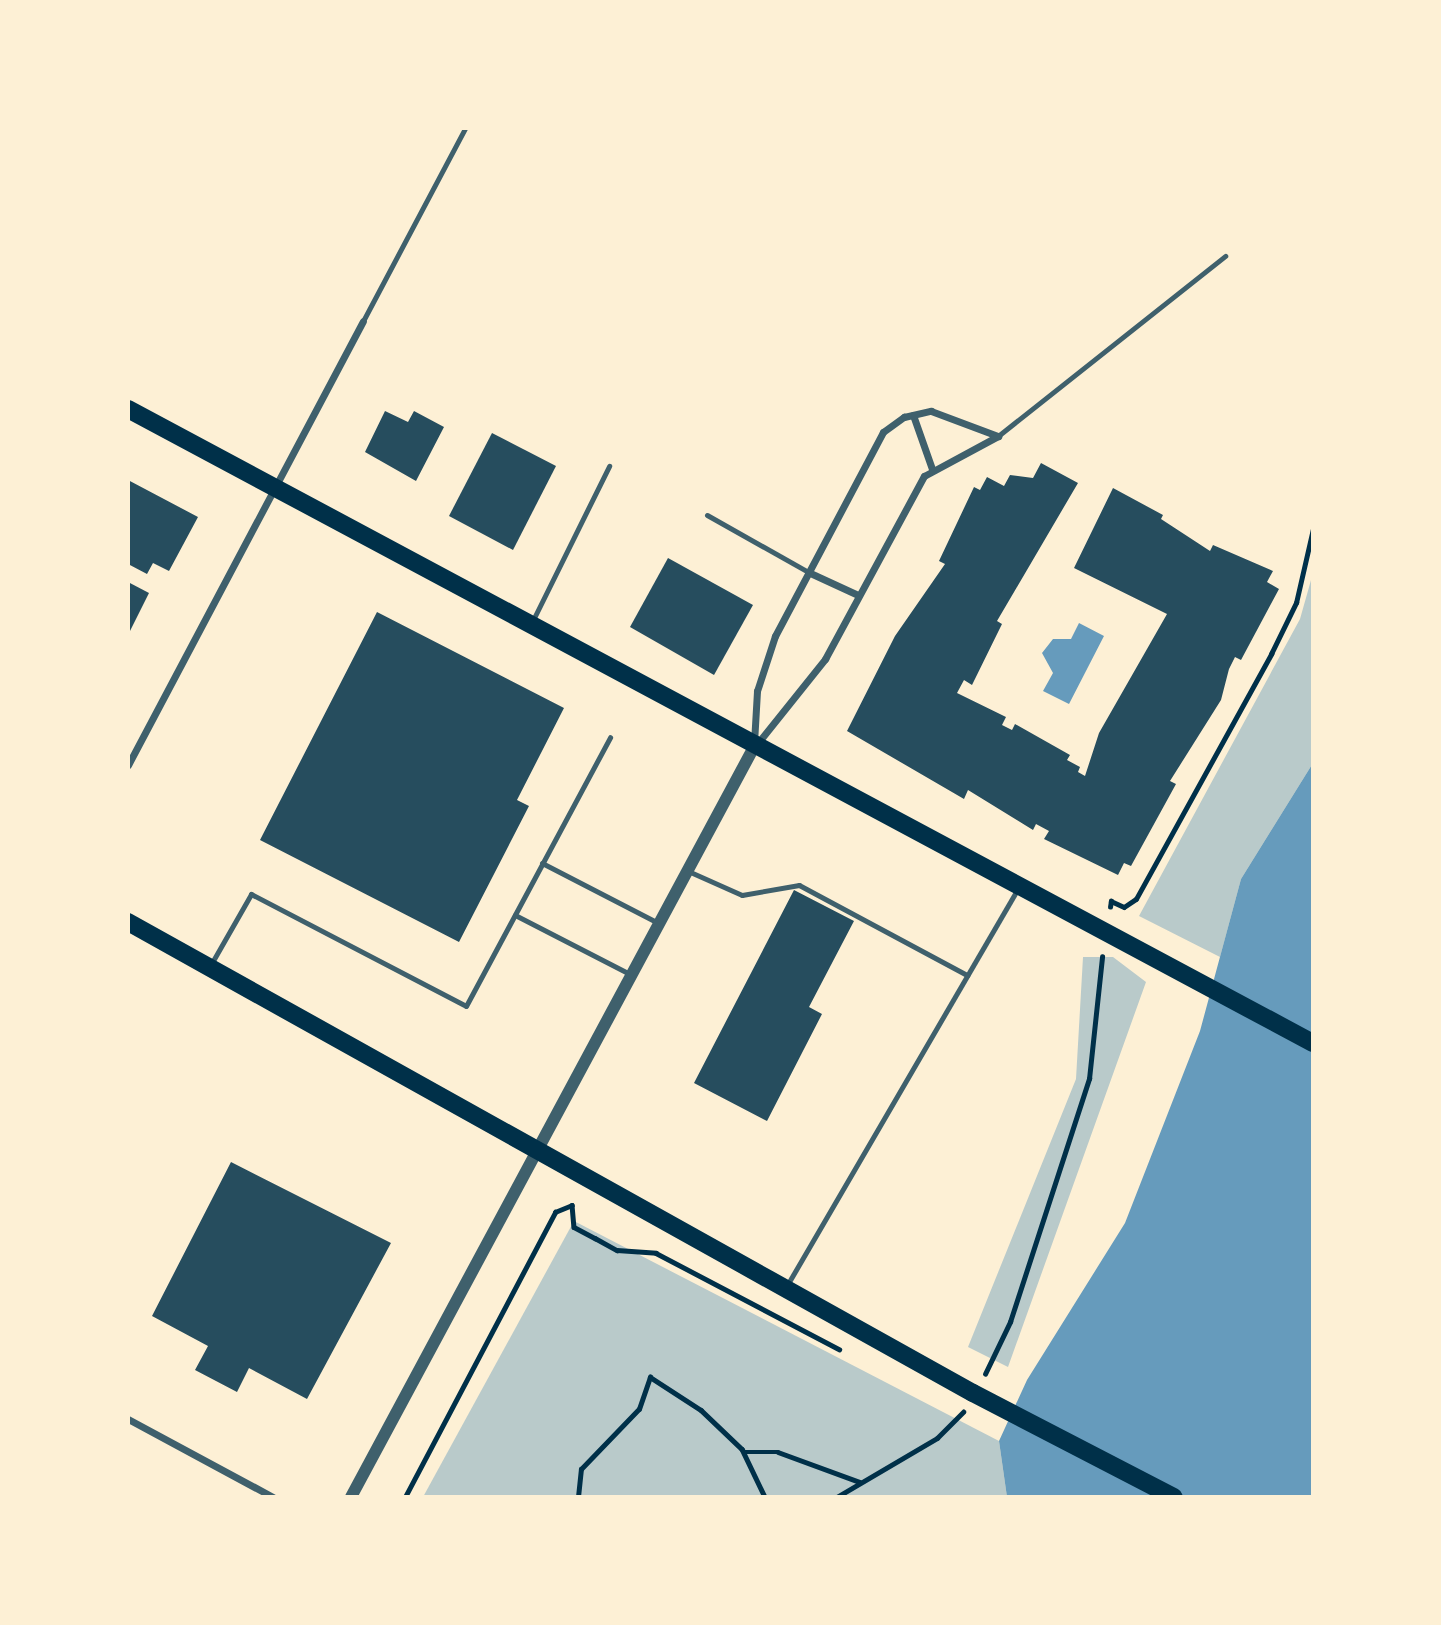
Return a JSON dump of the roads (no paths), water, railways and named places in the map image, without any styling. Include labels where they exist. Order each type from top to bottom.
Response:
[{"type":"main road","points":[[128,410],[1313,1044]]},
{"type":"main road","points":[[128,922],[785,1290],[973,1393],[1174,1497]]},
{"type":"street","points":[[128,765],[363,321]]},
{"type":"street","points":[[754,747],[757,691],[808,572],[883,432],[913,415],[931,411],[998,436]]},
{"type":"street","points":[[913,415],[932,470]]},
{"type":"street","points":[[351,1497],[754,747],[799,697],[932,470],[998,436]]},
{"type":"street","points":[[808,572],[858,595]]},
{"type":"street","points":[[128,1419],[273,1497]]},
{"type":"lane","points":[[363,321],[465,128]]},
{"type":"lane","points":[[998,436],[1225,256]]},
{"type":"lane","points":[[530,626],[609,466]]},
{"type":"lane","points":[[707,515],[808,572]]},
{"type":"lane","points":[[209,968],[251,894],[466,1006],[610,737]]},
{"type":"lane","points":[[542,863],[660,924]]},
{"type":"lane","points":[[688,871],[742,895],[799,885],[967,975]]},
{"type":"lane","points":[[785,1290],[1018,888]]},
{"type":"lane","points":[[515,915],[633,975]]},
{"type":"water","points":[[1079,623],[1104,636],[1069,704],[1043,691],[1053,673],[1042,653],[1053,639],[1071,639]]},
{"type":"water","points":[[1313,763],[1313,1497],[1007,1497],[999,1441],[1027,1380],[1125,1223],[1200,1031],[1241,879]]}]
